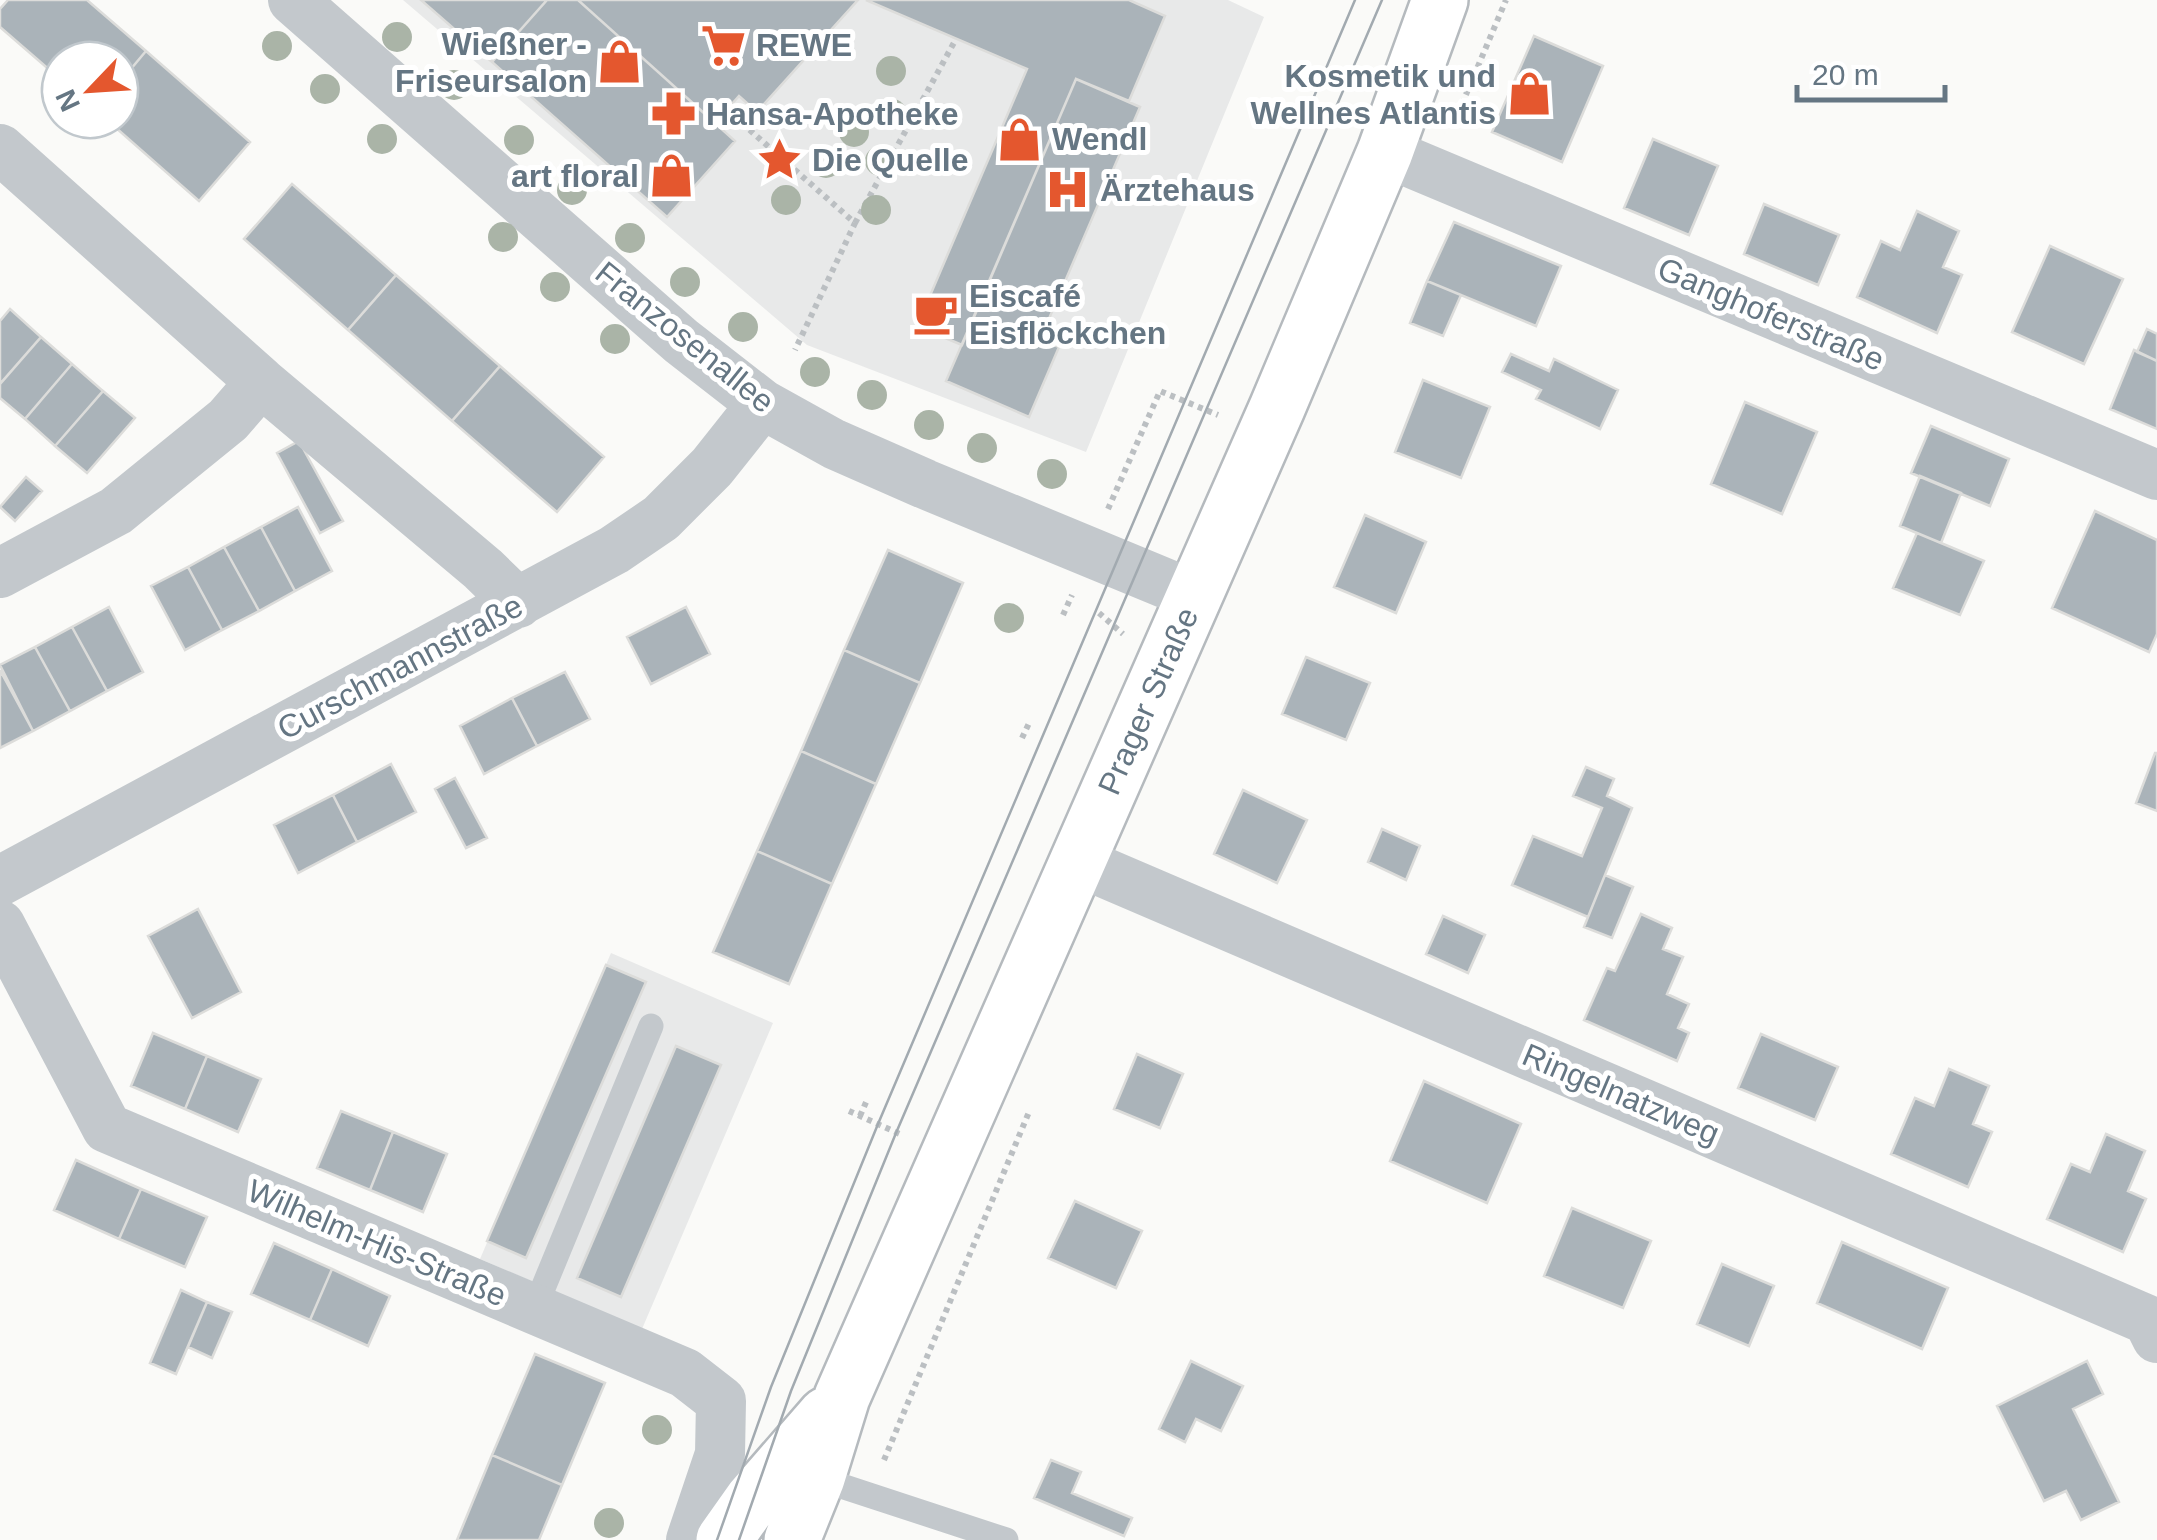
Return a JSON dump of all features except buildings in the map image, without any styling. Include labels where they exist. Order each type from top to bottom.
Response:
[{"type":"main road","name":"Prager Straße","points":[[792,1540],[817,1478],[842,1396],[1077,861],[1196,596],[1409,163],[1440,0]]},
{"type":"main road","name":"Prager Straße","points":[[724,1540],[753,1499],[842,1396]]},
{"type":"street","name":"Franzosenallee","points":[[293,0],[681,340],[762,404],[834,444],[906,476],[1196,596]]},
{"type":"street","points":[[0,149],[261,382],[518,603]]},
{"type":"street","name":"Ganghoferstraße","points":[[1409,163],[2157,476]]},
{"type":"street","points":[[2,568],[116,510],[228,420],[261,382]]},
{"type":"street","name":"Curschmannstraße","points":[[0,882],[614,550],[661,518],[712,467],[762,404]]},
{"type":"street","name":"Ringelnatzweg","points":[[1077,861],[2148,1320],[2157,1338]]},
{"type":"street","name":"Wilhelm-His-Straße","points":[[0,926],[107,1128],[685,1373],[721,1401],[720,1454],[692,1540]]},
{"type":"lane","points":[[534,1310],[651,1026]]},
{"type":"lane","points":[[817,1478],[1006,1540]]},
{"type":"path","points":[[1409,163],[1506,0]]},
{"type":"path","points":[[796,350],[855,223],[956,39]]},
{"type":"path","points":[[727,110],[855,223]]},
{"type":"path","points":[[1106,514],[1160,391],[1224,418]]},
{"type":"path","points":[[1022,738],[1030,720]]},
{"type":"path","points":[[870,1493],[1036,1096]]},
{"type":"path","points":[[860,1116],[867,1100]]},
{"type":"path","points":[[848,1111],[912,1140]]},
{"type":"shaded area","points":[[403,0],[1228,0],[1264,17],[1086,452],[807,345]]},
{"type":"shaded area","points":[[611,953],[773,1023],[642,1329],[480,1259]]},
{"type":"tram line","points":[[717,1540],[771,1387],[878,1124],[1355,0]]},
{"type":"tram line","points":[[739,1540],[791,1391],[896,1133],[1382,0]]},
{"type":"place","name":"REWE","points":[[723,45]]},
{"type":"place","name":"Wießner - Friseursalon","points":[[620,62]]},
{"type":"place","name":"Kosmetik und Wellnes Atlantis","points":[[1529,94]]},
{"type":"place","name":"Hansa-Apotheke","points":[[673,114]]},
{"type":"place","name":"Wendl","points":[[1019,139]]},
{"type":"place","name":"Die Quelle","points":[[779,160]]},
{"type":"place","name":"art floral","points":[[672,176]]},
{"type":"place","name":"Ärztehaus","points":[[1067,190]]},
{"type":"place","name":"Eiscafé Eisflöckchen","points":[[936,314]]}]
